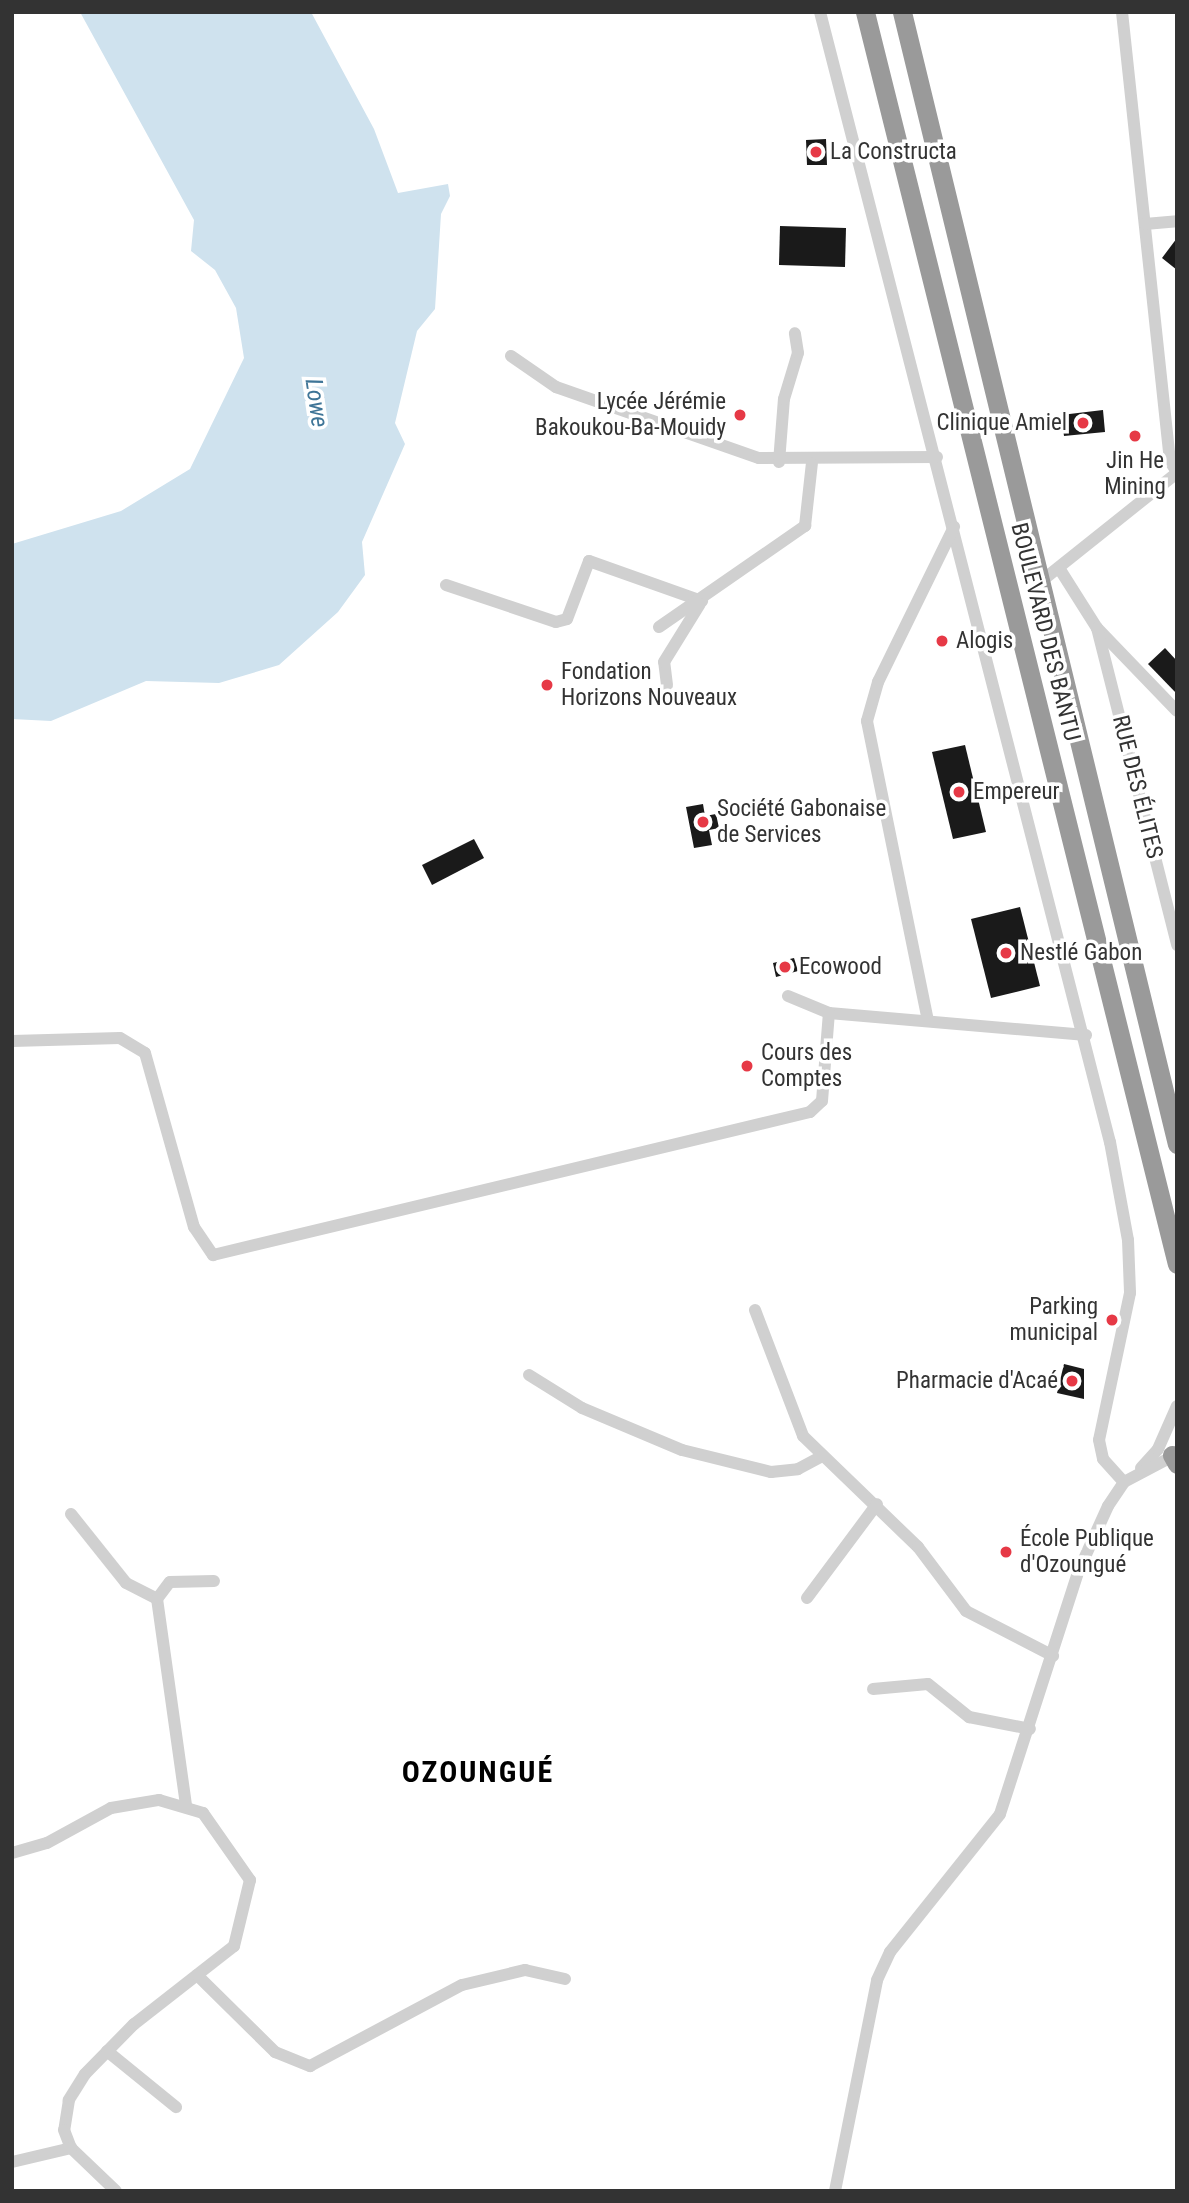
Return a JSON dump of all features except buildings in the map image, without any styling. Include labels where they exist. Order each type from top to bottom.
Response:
[{"type":"highway","name":"BOULEVARD DES BANTU","points":[[865,12],[1177,1264]]},
{"type":"highway","name":"BOULEVARD DES BANTU","points":[[902,12],[1177,1144]]},
{"type":"street","points":[[820,12],[1086,1035],[1128,1240],[1126,1320],[1099,1440],[1102,1459],[1124,1482]]},
{"type":"street","points":[[1039,583],[1177,472],[1170,461],[1122,12]]},
{"type":"street","points":[[1145,224],[1177,221]]},
{"type":"street","points":[[779,462],[784,399],[798,353],[795,333]]},
{"type":"street","points":[[511,356],[556,387],[779,462],[937,457]]},
{"type":"street","points":[[659,627],[702,601],[805,526],[813,463]]},
{"type":"street","points":[[928,1021],[867,721],[878,682],[954,527]]},
{"type":"street","points":[[446,585],[556,622],[567,619],[589,561],[702,601]]},
{"type":"street","points":[[1059,568],[1097,628],[1177,711]]},
{"type":"street","points":[[667,685],[664,662],[702,601]]},
{"type":"street","name":"RUE DES ÉLITES","points":[[1097,628],[1177,945]]},
{"type":"street","points":[[788,996],[829,1013],[1086,1035]]},
{"type":"street","points":[[12,1041],[120,1038],[145,1053],[194,1227],[212,1255],[810,1112],[822,1101],[829,1013]]},
{"type":"street","points":[[755,1310],[803,1436],[821,1457],[877,1504],[966,1611],[1053,1656]]},
{"type":"street","points":[[529,1375],[582,1408],[682,1450],[771,1472],[798,1469],[821,1457]]},
{"type":"street","points":[[1137,1474],[1158,1449],[1177,1406]]},
{"type":"street","points":[[835,2191],[877,1980],[890,1952],[990,1831],[1030,1729],[1088,1546],[1124,1482],[1175,1458]]},
{"type":"street","points":[[807,1598],[877,1504]]},
{"type":"street","points":[[71,1514],[126,1583],[157,1599]]},
{"type":"street","points":[[186,1805],[157,1599],[170,1582],[214,1581]]},
{"type":"street","points":[[873,1689],[928,1684],[970,1717],[1030,1729]]},
{"type":"street","points":[[12,1853],[135,1801],[186,1805],[216,1827],[250,1880],[241,1935],[107,2051],[69,2100],[64,2130],[71,2148],[116,2191]]},
{"type":"street","points":[[197,1975],[275,2052],[310,2066],[462,1985],[525,1970],[565,1979]]},
{"type":"street","points":[[107,2051],[176,2107]]},
{"type":"street","points":[[12,2162],[71,2148]]},
{"type":"water","name":"Lowe","points":[[80,12],[311,12],[374,129],[398,193],[448,184],[450,196],[441,214],[435,309],[417,331],[395,423],[405,444],[362,542],[365,575],[338,612],[279,665],[219,683],[146,681],[51,721],[12,719],[12,544],[121,511],[190,469],[244,358],[236,308],[215,270],[191,251],[194,220]]},
{"type":"place","name":"La Constructa","points":[[816,152]]},
{"type":"place","name":"Lycée Jérémie Bakoukou-Ba-Mouidy","points":[[740,415]]},
{"type":"place","name":"Clinique Amiel","points":[[1083,423]]},
{"type":"place","name":"Jin He Mining","points":[[1135,436]]},
{"type":"place","name":"Alogis","points":[[942,641]]},
{"type":"place","name":"Fondation Horizons Nouveaux","points":[[547,685]]},
{"type":"place","name":"Empereur","points":[[959,792]]},
{"type":"place","name":"Société Gabonaise de Services","points":[[703,822]]},
{"type":"place","name":"Nestlé Gabon","points":[[1006,953]]},
{"type":"place","name":"Ecowood","points":[[785,967]]},
{"type":"place","name":"Cours des Comptes","points":[[747,1066]]},
{"type":"place","name":"Parking municipal","points":[[1112,1320]]},
{"type":"place","name":"Pharmacie d'Acaé","points":[[1072,1381]]},
{"type":"place","name":"École Publique d'Ozoungué","points":[[1006,1552]]},
{"type":"district","name":"OZOUNGUÉ","points":[[478,1772]]}]
